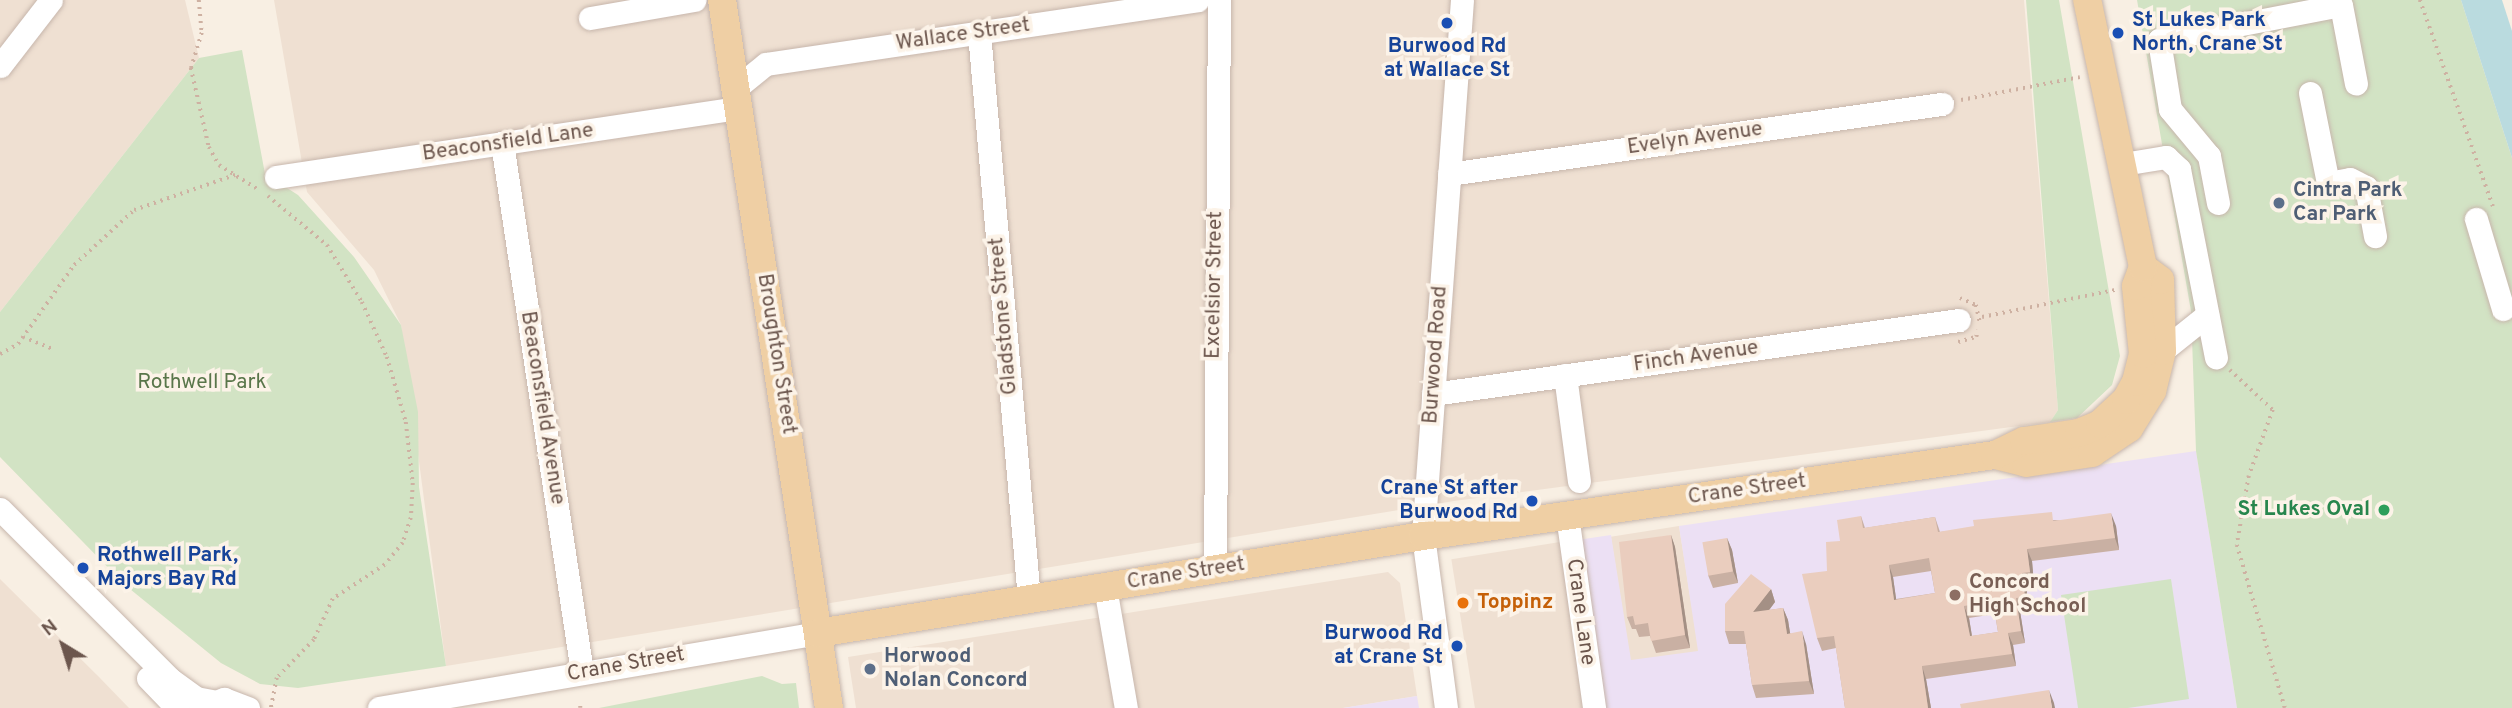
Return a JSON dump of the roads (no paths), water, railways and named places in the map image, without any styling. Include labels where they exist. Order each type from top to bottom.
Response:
[{"type":"main road","name":"Broughton Street","points":[[722,0],[829,708]]},
{"type":"main road","name":"Crane Street","points":[[818,633],[1423,536],[1996,455],[2024,441],[2079,433],[2099,424],[2126,400],[2136,382],[2143,354],[2140,276],[2123,164],[2087,0]]},
{"type":"main road","name":"Crane Street","points":[[1996,455],[2026,463],[2092,453],[2129,428],[2147,401],[2161,351],[2160,280],[2140,276]]},
{"type":"street","points":[[0,66],[51,0]]},
{"type":"street","points":[[590,19],[694,0]]},
{"type":"street","name":"Wallace Street","points":[[737,98],[766,64],[1197,0]]},
{"type":"street","name":"Excelsior Street","points":[[1215,569],[1212,513],[1219,0]]},
{"type":"street","name":"Burwood Road","points":[[1446,708],[1423,536],[1462,0]]},
{"type":"street","points":[[2218,203],[2209,156],[2171,109],[2159,40],[2341,5],[2356,85]]},
{"type":"street","name":"Gladstone Street","points":[[979,33],[1030,599]]},
{"type":"street","points":[[2310,93],[2328,183],[2350,179],[2366,187],[2375,236]]},
{"type":"street","name":"Beaconsfield Lane","points":[[276,177],[502,144],[737,98]]},
{"type":"street","name":"Evelyn Avenue","points":[[1449,174],[1942,104]]},
{"type":"street","name":"Beaconsfield Avenue","points":[[502,144],[582,672]]},
{"type":"street","points":[[2123,164],[2166,157],[2179,169],[2216,357]]},
{"type":"street","points":[[2485,214],[2503,309]]},
{"type":"street","points":[[2161,351],[2207,315]]},
{"type":"street","name":"Finch Avenue","points":[[1433,394],[1959,320]]},
{"type":"street","points":[[1565,375],[1579,481]]},
{"type":"street","points":[[0,509],[170,679],[206,705],[232,700],[248,708]]},
{"type":"street","name":"Crane Lane","points":[[1567,515],[1594,708]]},
{"type":"street","points":[[0,531],[177,708]]},
{"type":"street","points":[[1105,587],[1126,708]]},
{"type":"street","name":"Crane Street","points":[[379,708],[818,633]]},
{"type":"water","points":[[2461,0],[2502,0],[2512,31],[2512,158]]},
{"type":"place","name":"Burwood Rd at Wallace St","points":[[1447,23]]},
{"type":"place","name":"St Lukes Park North, Crane St","points":[[2118,33]]},
{"type":"place","name":"Cintra Park Car Park","points":[[2279,203]]},
{"type":"place","name":"Crane St after Burwood Rd","points":[[1532,501]]},
{"type":"place","name":"St Lukes Oval","points":[[2384,510]]},
{"type":"place","name":"Rothwell Park, Majors Bay Rd","points":[[83,568]]},
{"type":"place","name":"Concord High School","points":[[1955,595]]},
{"type":"place","name":"Toppinz","points":[[1463,603]]},
{"type":"place","name":"Burwood Rd at Crane St","points":[[1457,646]]},
{"type":"place","name":"Horwood Nolan Concord","points":[[870,669]]},
{"type":"park label","name":"Rothwell Park","points":[[202,383]]}]
